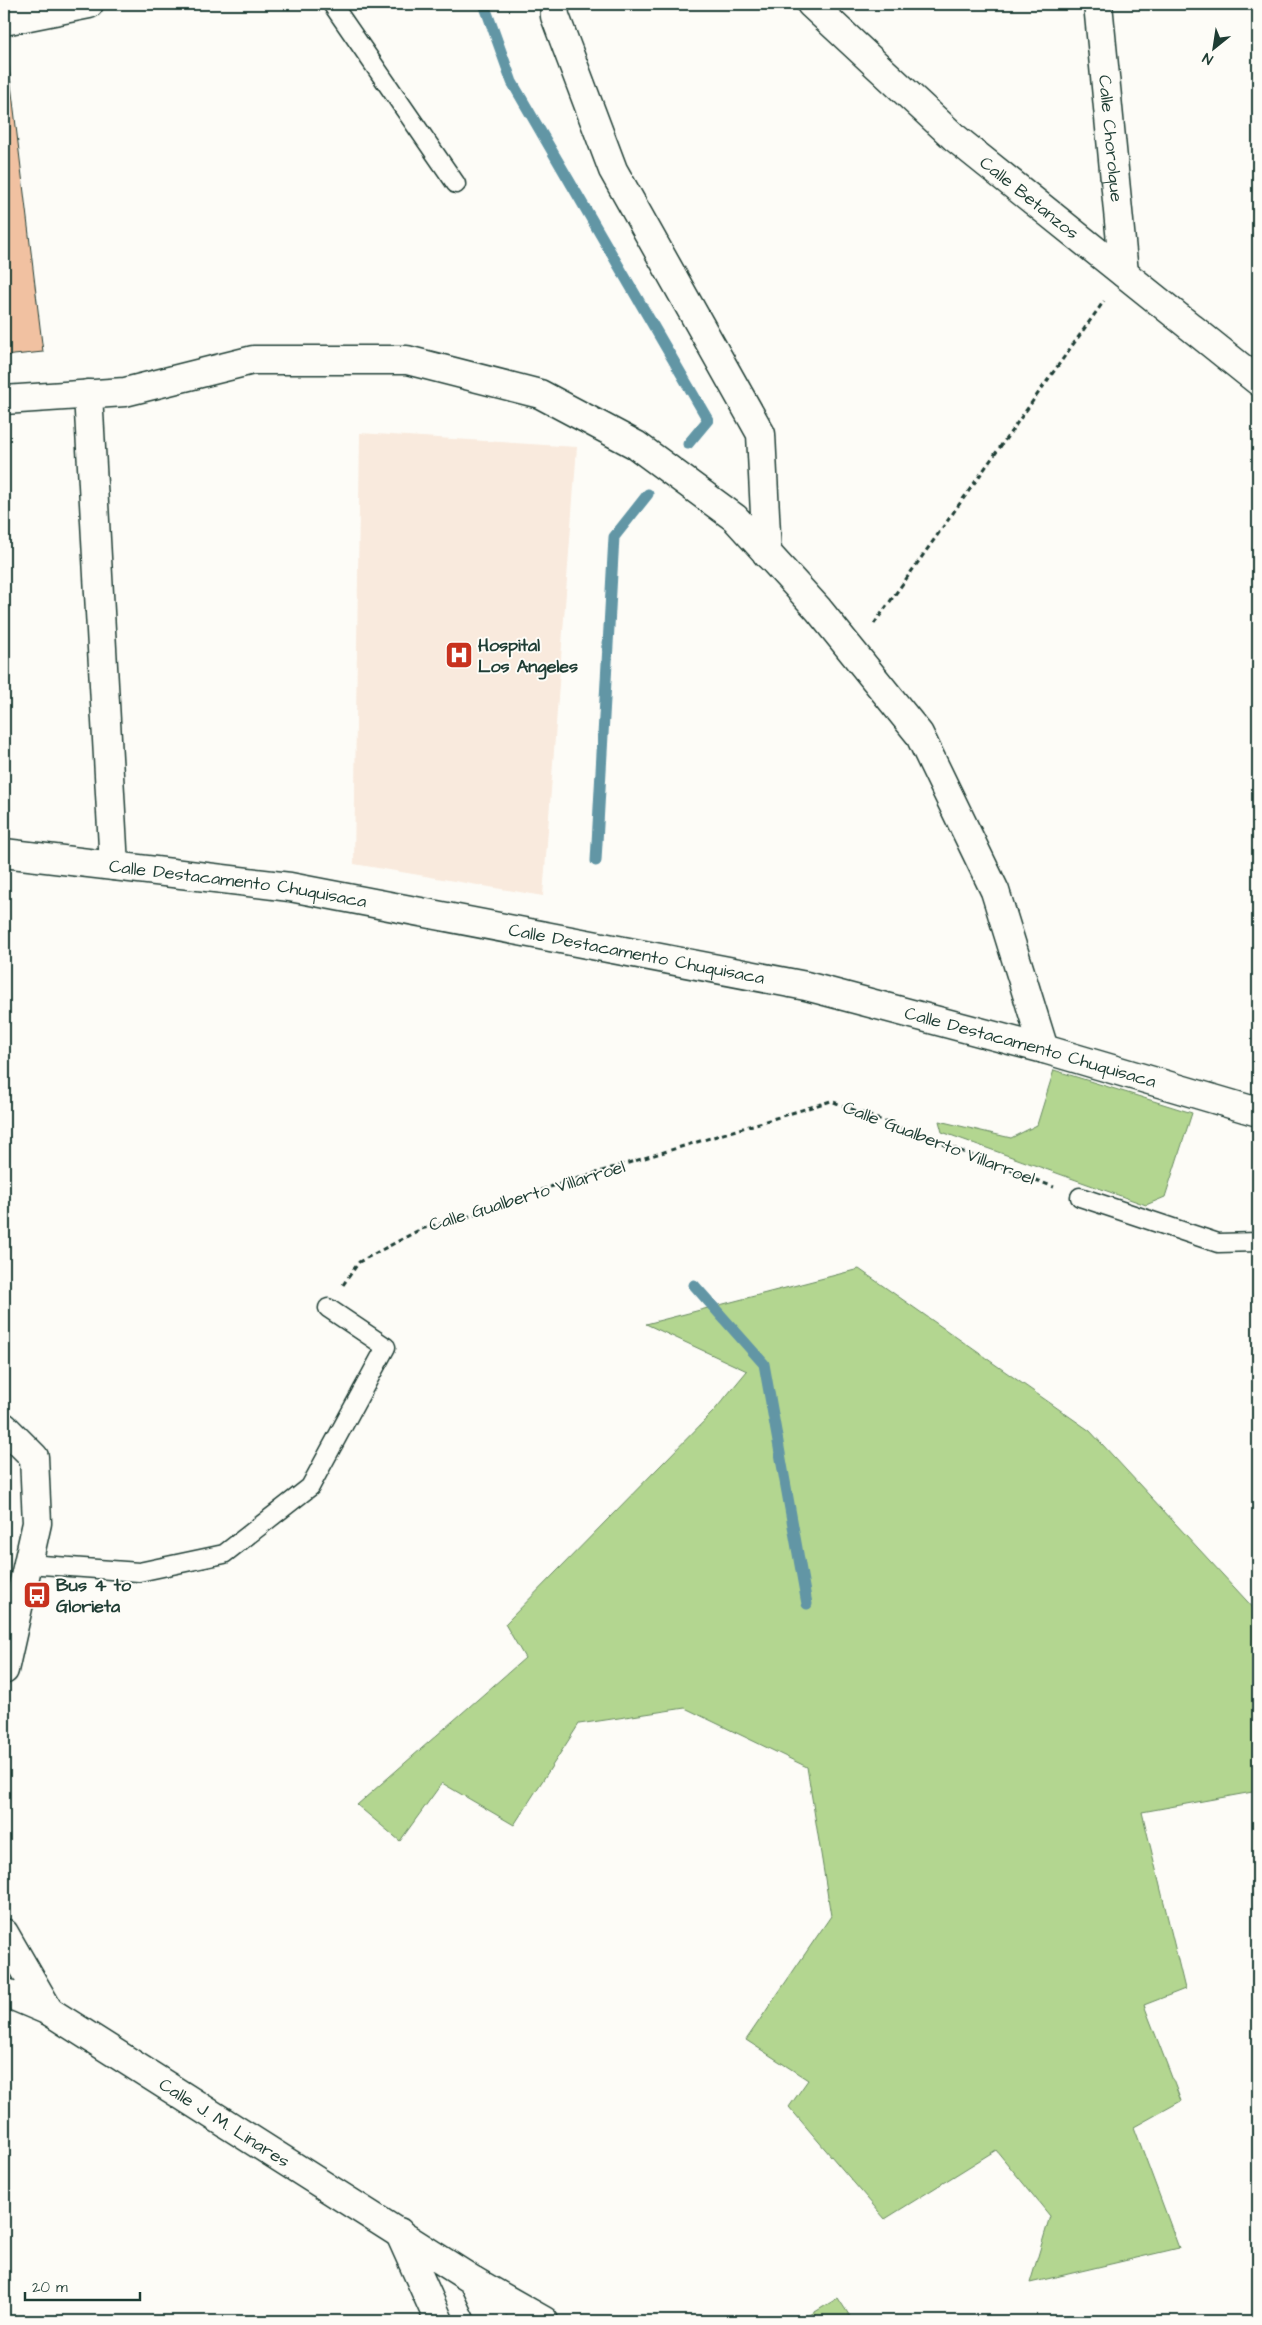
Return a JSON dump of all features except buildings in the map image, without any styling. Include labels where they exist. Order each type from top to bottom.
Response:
[{"type":"street","points":[[4,21],[89,4]]},
{"type":"street","points":[[554,4],[555,16],[613,170],[760,434],[767,554]]},
{"type":"street","name":"Calle Betanzos","points":[[812,4],[954,137],[1258,381]]},
{"type":"street","name":"Calle Chorolque","points":[[1098,4],[1124,273]]},
{"type":"street","points":[[4,400],[125,392],[253,360],[407,360],[540,394],[636,445],[735,518],[818,609],[919,734],[996,891],[1044,1048]]},
{"type":"street","points":[[88,394],[114,866]]},
{"type":"street","name":"Calle Destacamento Chuquisaca","points":[[4,853],[290,887],[806,986],[1044,1048],[1258,1112]]},
{"type":"street","points":[[4,1428],[34,1457],[37,1523],[4,1670]]},
{"type":"street","name":"Calle J. M. Linares","points":[[4,1933],[49,2011]]},
{"type":"street","name":"Calle J. M. Linares","points":[[4,1992],[49,2011],[474,2281],[544,2321]]},
{"type":"street","points":[[399,2232],[439,2321]]},
{"type":"street","points":[[474,2281],[493,2321]]},
{"type":"lane","points":[[332,4],[456,184]]},
{"type":"lane","points":[[1080,1196],[1218,1243],[1258,1242]]},
{"type":"lane","points":[[28,1564],[139,1572],[224,1554],[310,1487],[386,1347],[328,1308]]},
{"type":"path","points":[[854,652],[1124,273]]},
{"type":"path","name":"Calle Gualberto Villarroel","points":[[328,1308],[359,1262],[421,1229],[474,1215],[554,1186],[831,1101],[1080,1196]]},
{"type":"shaded area","name":"Hospital Los Angeles","points":[[360,433],[577,447],[543,896],[354,864]]},
{"type":"green space","points":[[1054,1070],[1192,1113],[1165,1197],[1146,1205],[942,1132],[939,1121],[1011,1138],[1037,1125]]},
{"type":"green space","points":[[859,1269],[1090,1431],[1258,1613],[1258,1791],[1142,1812],[1185,1989],[1144,2005],[1181,2101],[1134,2127],[1179,2248],[1030,2283],[1050,2216],[996,2150],[885,2219],[789,2107],[808,2080],[746,2040],[831,1916],[807,1767],[685,1708],[579,1724],[514,1825],[442,1783],[400,1841],[357,1805],[525,1658],[505,1624],[713,1412],[747,1371],[646,1324]]},
{"type":"green space","points":[[838,2298],[853,2321],[800,2321]]},
{"type":"waterway","points":[[484,4],[512,82],[708,420],[688,444]]},
{"type":"waterway","points":[[596,861],[614,537],[648,494]]},
{"type":"waterway","points":[[694,1285],[764,1364],[807,1604]]},
{"type":"place","name":"Hospital Los Angeles","points":[[459,655]]},
{"type":"place","name":"Bus 4 to Glorieta","points":[[37,1595]]}]
